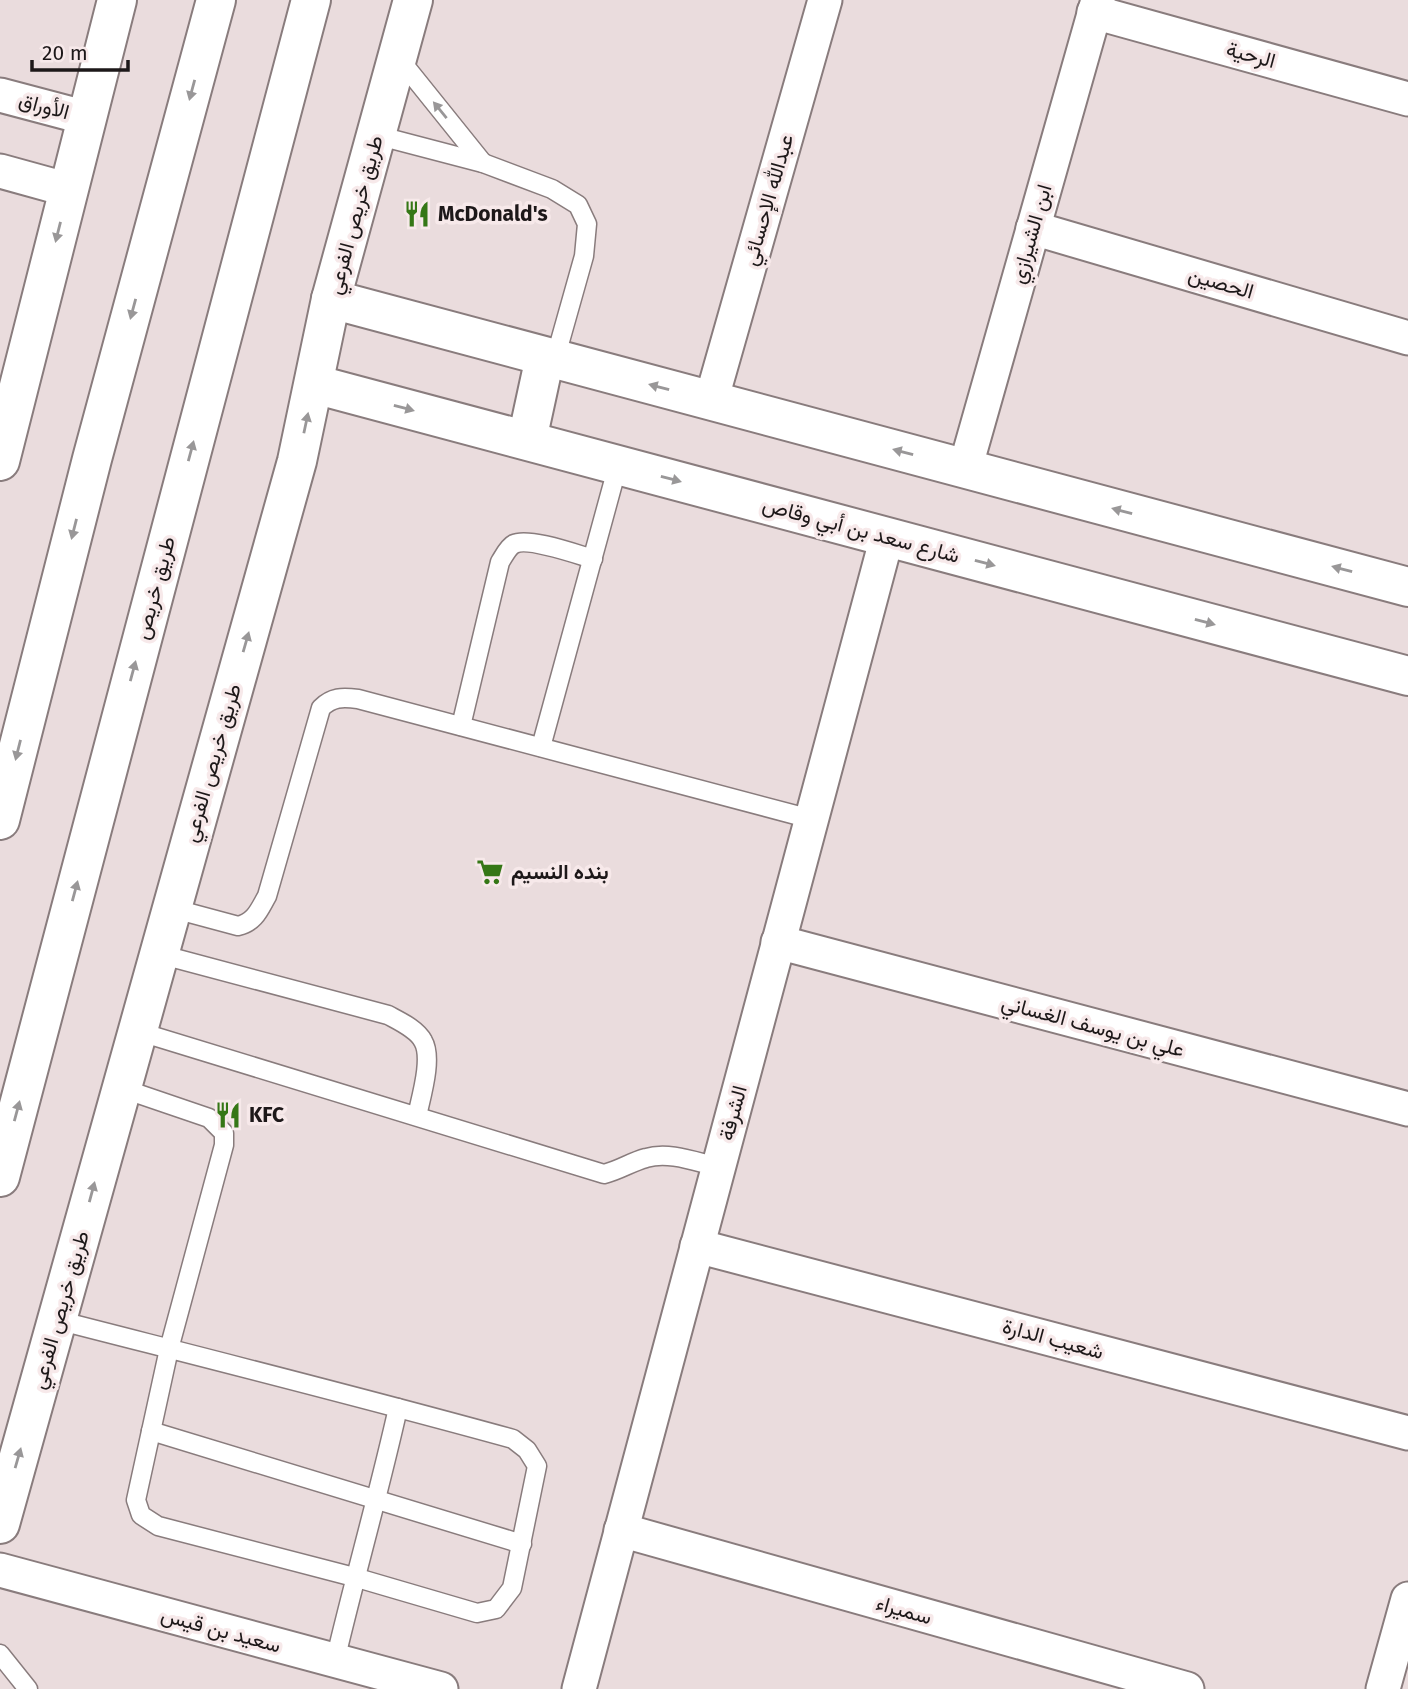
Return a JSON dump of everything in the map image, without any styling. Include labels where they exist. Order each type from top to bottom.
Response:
[{"type":"main road","points":[[0,461],[117,0]]},
{"type":"main road","points":[[0,820],[92,459],[216,0]]},
{"type":"main road","name":"طريق خريص","points":[[0,1177],[311,0]]},
{"type":"main road","name":"طريق خريص الفرعي","points":[[0,1524],[297,461],[331,299],[413,0]]},
{"type":"main road","points":[[331,299],[1408,587]]},
{"type":"main road","points":[[527,440],[550,358]]},
{"type":"main road","name":"شارع سعد بن أبي وقاص","points":[[314,384],[1408,676]]},
{"type":"street","name":"عبدالله الإحسائي","points":[[711,401],[825,0]]},
{"type":"street","name":"الرحية","points":[[1096,6],[1408,99]]},
{"type":"street","name":"ابن الشيرازي","points":[[965,469],[1096,6]]},
{"type":"street","name":"الأوراق","points":[[0,95],[87,118]]},
{"type":"street","points":[[0,171],[69,190]]},
{"type":"street","name":"الحصين","points":[[1033,229],[1408,338]]},
{"type":"street","name":"الشرفة","points":[[579,1689],[887,537]]},
{"type":"street","name":"علي بن يوسف الغساني","points":[[778,942],[1408,1109]]},
{"type":"street","name":"شعيب الدارة","points":[[697,1245],[1408,1433]]},
{"type":"street","name":"سميراء","points":[[621,1530],[1186,1689]]},
{"type":"street","name":"سعيد بن قيس","points":[[0,1570],[441,1689]]},
{"type":"street","points":[[1383,1689],[1408,1599]]},
{"type":"lane","points":[[397,56],[483,163]]},
{"type":"lane","points":[[376,135],[483,163],[552,189],[578,205],[587,224],[584,256],[550,358]]},
{"type":"lane","points":[[541,747],[618,465]]},
{"type":"lane","points":[[461,726],[500,562],[509,548],[516,542],[528,542],[593,559]]},
{"type":"lane","points":[[171,908],[238,926],[254,918],[267,896],[321,708],[330,700],[341,697],[358,699],[811,819]]},
{"type":"lane","points":[[159,954],[388,1015],[405,1024],[423,1039],[428,1055],[417,1116]]},
{"type":"lane","points":[[137,1031],[604,1174],[648,1157],[663,1155],[718,1167]]},
{"type":"lane","points":[[57,1320],[169,1349],[398,1408],[513,1440],[527,1450],[537,1466],[512,1588],[496,1609],[477,1613],[158,1525],[141,1515],[136,1500],[169,1349],[224,1133],[209,1118],[121,1088]]},
{"type":"lane","points":[[335,1661],[398,1408]]},
{"type":"lane","points":[[151,1431],[522,1544]]},
{"type":"lane","points":[[0,1654],[27,1689]]},
{"type":"place","name":"McDonald's","points":[[417,214]]},
{"type":"place","name":"بنده النسيم","points":[[490,872]]},
{"type":"place","name":"KFC","points":[[228,1115]]}]
